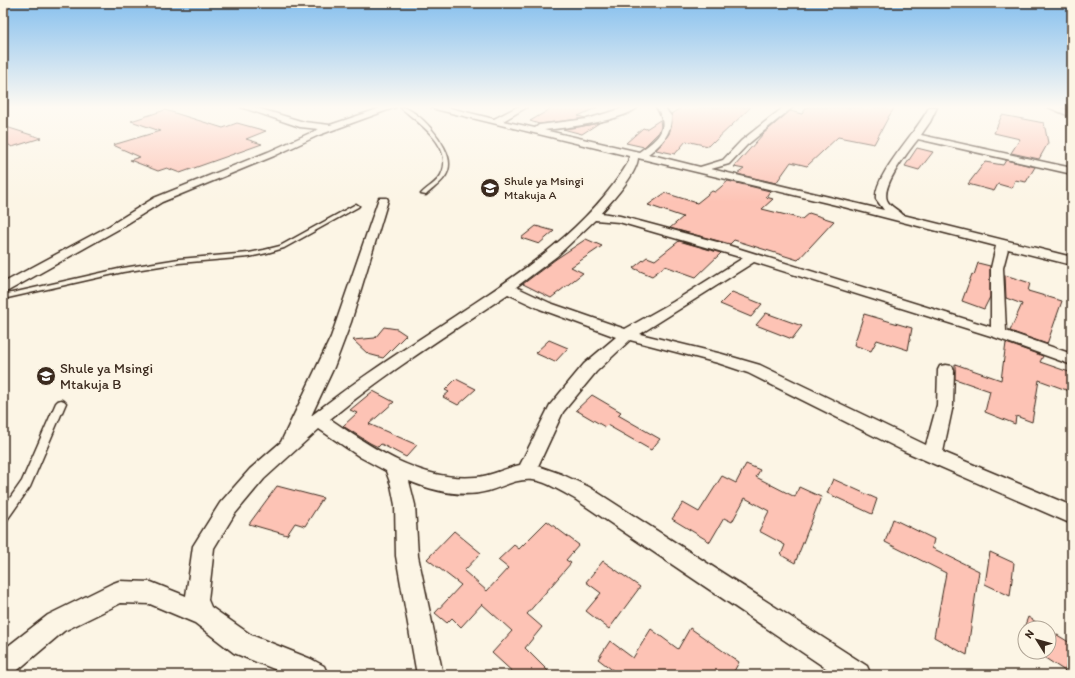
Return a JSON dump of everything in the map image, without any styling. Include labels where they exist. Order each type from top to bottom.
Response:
[{"type":"street","points":[[3,288],[113,228],[158,200],[305,139]]},
{"type":"street","points":[[569,139],[901,218],[1072,261]]},
{"type":"street","points":[[203,615],[197,600],[204,546],[227,509],[257,474],[351,393],[507,288],[553,253],[593,216],[627,173],[638,155],[658,143],[661,139]]},
{"type":"street","points":[[699,170],[726,162],[749,139]]},
{"type":"street","points":[[901,218],[886,206],[881,196],[882,188],[912,139]]},
{"type":"street","points":[[926,139],[1072,171]]},
{"type":"street","points":[[286,449],[326,367],[344,321],[383,200]]},
{"type":"street","points":[[593,216],[620,219],[753,257],[999,334],[1072,360]]},
{"type":"street","points":[[999,334],[997,268],[1003,244]]},
{"type":"street","points":[[526,472],[560,404],[590,368],[627,335],[678,306],[753,257]]},
{"type":"street","points":[[507,288],[567,315],[627,335],[722,359],[754,369],[864,424],[933,456],[1072,515]]},
{"type":"street","points":[[933,456],[945,405],[946,370]]},
{"type":"street","points":[[318,420],[351,443],[394,468],[420,478],[457,485],[484,484],[502,477],[526,472],[548,477],[582,493],[858,675]]},
{"type":"street","points":[[394,468],[401,485],[405,505],[407,556],[430,675]]},
{"type":"street","points":[[3,666],[56,623],[119,592],[150,593],[203,615],[243,644],[302,668],[315,675]]},
{"type":"lane","points":[[424,194],[443,177],[447,169],[446,155],[438,139]]},
{"type":"lane","points":[[3,297],[130,269],[179,261],[249,255],[265,252],[282,247],[356,206]]},
{"type":"lane","points":[[3,518],[26,484],[61,403]]},
{"type":"building","points":[[3,139],[39,139],[12,147],[3,141]]},
{"type":"building","points":[[134,139],[247,139],[262,144],[180,173],[167,168],[158,171],[130,160],[140,157],[113,145]]},
{"type":"building","points":[[631,139],[652,139],[644,147],[626,143]]},
{"type":"building","points":[[665,139],[718,139],[708,146],[686,141],[675,154],[656,150]]},
{"type":"building","points":[[759,139],[836,139],[807,166],[791,162],[776,183],[737,174],[744,169],[734,167]]},
{"type":"building","points":[[846,139],[877,139],[874,144]]},
{"type":"building","points":[[1018,139],[1047,139],[1048,143],[1039,159],[1011,153],[1020,139]]},
{"type":"building","points":[[917,148],[933,152],[919,170],[905,166]]},
{"type":"building","points":[[1006,160],[1035,167],[1026,182],[1015,180],[1012,188],[998,184],[994,191],[968,184],[985,162],[1003,165]]},
{"type":"building","points":[[728,181],[770,191],[766,197],[773,199],[762,209],[802,219],[809,213],[834,221],[798,260],[734,240],[730,244],[670,228],[683,217],[648,205],[665,193],[697,203],[712,191],[715,192]]},
{"type":"building","points":[[536,226],[554,231],[539,244],[521,238]]},
{"type":"building","points":[[586,239],[602,246],[571,267],[583,273],[551,298],[523,284],[556,259]]},
{"type":"building","points":[[679,241],[721,253],[696,277],[665,266],[652,276],[633,268],[647,257],[655,260]]},
{"type":"building","points":[[978,263],[990,266],[990,297],[984,309],[962,301],[972,274],[974,275]]},
{"type":"building","points":[[1005,275],[1030,283],[1028,291],[1062,301],[1047,344],[1010,331],[1022,304],[1006,298]]},
{"type":"building","points":[[732,292],[762,304],[751,317],[720,304]]},
{"type":"building","points":[[766,313],[802,326],[792,339],[756,325]]},
{"type":"building","points":[[864,314],[912,328],[908,350],[877,340],[871,351],[854,345]]},
{"type":"building","points":[[384,327],[397,329],[406,335],[383,358],[368,354],[353,340],[375,338]]},
{"type":"building","points":[[549,340],[568,348],[555,362],[535,353]]},
{"type":"building","points":[[1006,343],[1043,356],[1040,362],[1072,373],[1072,392],[1039,380],[1032,422],[1016,416],[1015,424],[985,412],[990,391],[955,379],[955,364],[1001,380]]},
{"type":"building","points":[[456,379],[476,389],[458,405],[443,397],[449,392],[445,390]]},
{"type":"building","points":[[373,391],[394,402],[369,424],[417,445],[406,457],[381,444],[378,447],[343,426],[357,413],[350,410]]},
{"type":"building","points":[[592,395],[621,412],[618,415],[660,439],[651,450],[607,425],[605,427],[576,410]]},
{"type":"building","points":[[746,464],[760,470],[756,477],[795,497],[799,487],[821,497],[795,563],[781,555],[785,545],[759,531],[769,511],[745,498],[732,522],[724,518],[710,542],[672,519],[683,503],[699,512],[722,476],[736,483]]},
{"type":"building","points":[[833,479],[877,499],[872,514],[827,493]]},
{"type":"building","points":[[277,486],[323,498],[305,526],[295,523],[287,535],[249,524]]},
{"type":"building","points":[[893,519],[934,539],[932,548],[979,571],[967,655],[934,637],[946,573],[885,542]]},
{"type":"building","points":[[547,521],[579,545],[566,560],[571,563],[527,614],[542,627],[525,648],[552,675],[516,675],[492,653],[512,631],[482,604],[461,627],[452,618],[447,623],[435,613],[461,585],[427,559],[454,531],[481,553],[464,571],[487,591],[508,568],[498,560],[514,545],[519,549]]},
{"type":"building","points":[[990,552],[1014,563],[1010,596],[985,584]]},
{"type":"building","points":[[603,561],[640,587],[609,629],[586,611],[601,593],[586,582]]},
{"type":"building","points":[[690,628],[739,662],[732,675],[619,675],[598,659],[610,641],[633,658],[651,629],[678,649]]},
{"type":"building","points":[[1057,635],[1072,644],[1065,671],[1048,660],[1057,660]]},
{"type":"place","name":"Shule ya Msingi Mtakuja A","points":[[490,188]]},
{"type":"place","name":"Shule ya Msingi Mtakuja B","points":[[46,376]]}]
